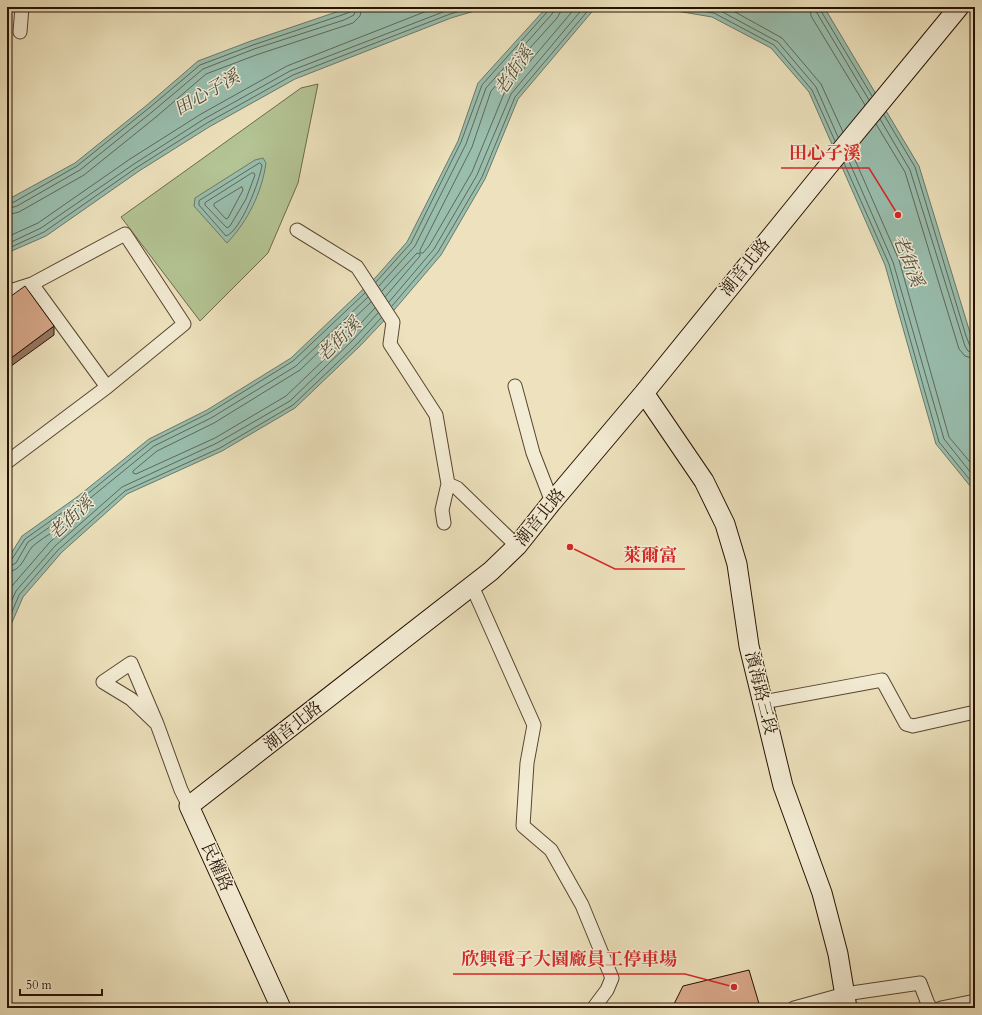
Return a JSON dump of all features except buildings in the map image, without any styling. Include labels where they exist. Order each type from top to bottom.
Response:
[{"type":"street","points":[[20,32],[22,7]]},
{"type":"street","name":"潮音北路","points":[[189,806],[491,571],[517,546],[959,7]]},
{"type":"street","points":[[297,230],[357,267],[393,322],[390,344],[436,415],[448,484],[442,510],[444,523]]},
{"type":"street","points":[[7,292],[32,284],[125,234],[184,324],[107,387],[7,462]]},
{"type":"street","points":[[32,284],[107,387]]},
{"type":"street","points":[[515,386],[533,454],[552,502]]},
{"type":"street","name":"濱海路三段","points":[[644,393],[704,481],[725,524],[737,564],[749,646],[783,786],[822,893],[838,954],[846,1001]]},
{"type":"street","points":[[448,484],[456,488],[517,546]]},
{"type":"street","points":[[472,586],[534,725],[527,763],[523,826],[551,850],[582,906],[612,978],[608,990],[595,1008]]},
{"type":"street","name":"民權路","points":[[157,724],[131,699],[103,682],[131,663],[157,724],[181,790],[281,1008]]},
{"type":"street","points":[[763,702],[882,680],[906,724],[914,726],[975,712]]},
{"type":"street","points":[[794,1008],[846,1001],[920,983],[931,1008]]},
{"type":"street","points":[[941,1008],[975,1001]]},
{"type":"shaded area","points":[[318,84],[298,183],[268,253],[200,321],[121,217],[301,88]]},
{"type":"water","points":[[351,7],[488,7],[451,18],[295,79],[209,127],[139,171],[46,236],[7,253],[7,200],[75,163],[147,105],[198,61],[251,41]]},
{"type":"water","name":"老街溪","points":[[547,7],[596,7],[518,99],[485,179],[441,255],[395,309],[360,346],[295,408],[222,451],[127,494],[62,552],[23,597],[7,634],[7,560],[22,536],[77,497],[149,439],[207,410],[291,358],[376,277],[407,242],[458,141],[478,83]]},
{"type":"water","name":"老街溪","points":[[653,7],[824,7],[919,166],[975,349],[975,492],[936,444],[885,265],[809,92],[771,48],[712,17]]},
{"type":"water","points":[[263,158],[266,163],[264,174],[253,206],[248,216],[227,243],[194,206],[195,198],[255,160]]},
{"type":"place","name":"田心子溪","points":[[898,215]]},
{"type":"place","name":"萊爾富","points":[[570,547]]},
{"type":"place","name":"欣興電子大園廠員工停車場","points":[[734,987]]}]
